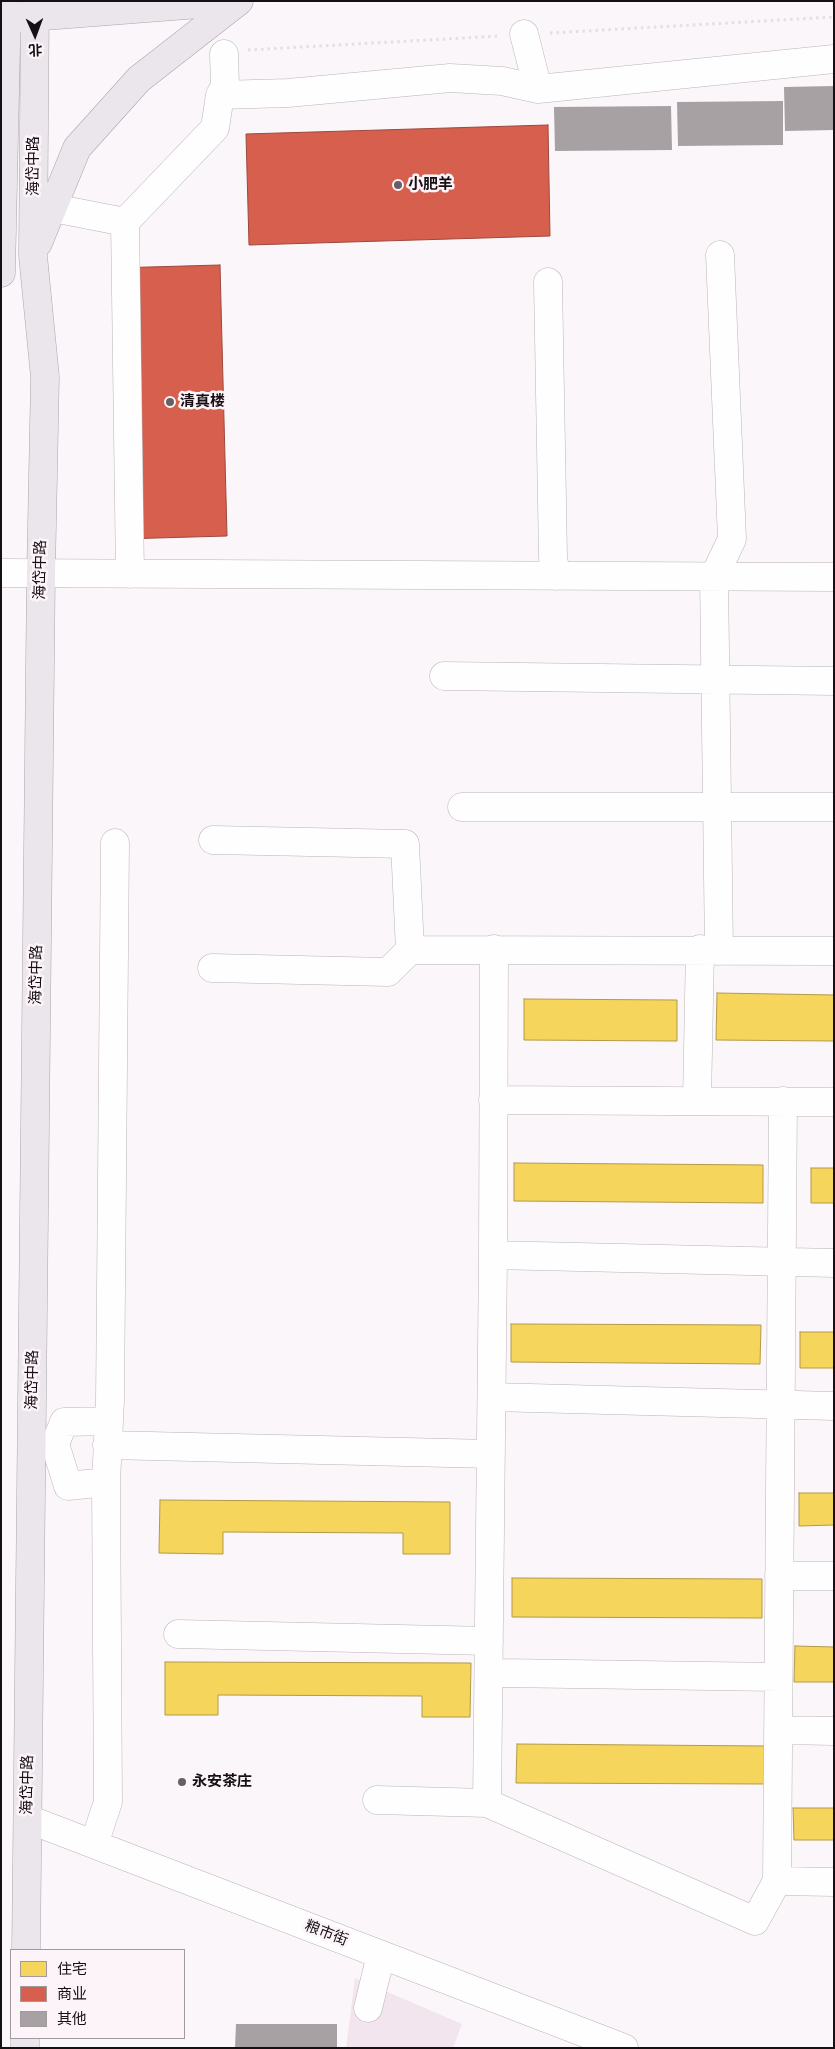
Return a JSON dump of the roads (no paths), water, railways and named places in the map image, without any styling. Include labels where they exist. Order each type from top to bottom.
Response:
[{"type":"main road","points":[[5,13],[35,9],[238,1]]},
{"type":"main road","points":[[33,256],[78,148],[106,114],[139,79],[238,1]]},
{"type":"main road","name":"海岱中路","points":[[26,1949],[28,1819],[44,1444],[41,573],[45,377],[33,256],[35,9]]},
{"type":"main road","name":"海岱中路","points":[[2,265],[5,13]]},
{"type":"street","points":[[524,34],[538,89]]},
{"type":"street","points":[[130,574],[124,222],[215,128],[220,96],[225,86],[224,54]]},
{"type":"street","points":[[220,96],[288,93],[450,78],[502,81],[538,89],[834,59]]},
{"type":"street","points":[[53,208],[124,222]]},
{"type":"street","points":[[697,1101],[709,950],[717,808],[714,577],[732,539],[720,255]]},
{"type":"street","points":[[548,282],[552,557],[556,576]]},
{"type":"street","points":[[1,573],[834,577]]},
{"type":"street","points":[[444,676],[715,681],[834,681]]},
{"type":"street","points":[[462,806],[834,807]]},
{"type":"street","points":[[213,840],[405,844],[410,950]]},
{"type":"street","points":[[94,1844],[108,1802],[106,1482],[114,843]]},
{"type":"street","points":[[487,1803],[492,1397],[494,949]]},
{"type":"street","points":[[212,968],[388,972],[410,950],[834,951]]},
{"type":"street","points":[[493,1100],[834,1102]]},
{"type":"street","points":[[377,1800],[487,1803],[755,1922],[777,1881],[780,1261],[783,1101]]},
{"type":"street","points":[[493,1255],[834,1263]]},
{"type":"street","points":[[492,1397],[834,1406]]},
{"type":"street","points":[[106,1482],[68,1486],[44,1444],[64,1422],[108,1433],[491,1454]]},
{"type":"street","points":[[779,1576],[834,1576]]},
{"type":"street","points":[[178,1634],[489,1641]]},
{"type":"street","points":[[501,1673],[778,1677]]},
{"type":"street","points":[[778,1730],[834,1731]]},
{"type":"street","name":"粮市街","points":[[28,1819],[611,2046]]},
{"type":"street","points":[[777,1881],[834,1882]]},
{"type":"street","points":[[368,2008],[381,1955]]},
{"type":"place","name":"小肥羊","points":[[398,185]]},
{"type":"place","name":"清真楼","points":[[170,402]]},
{"type":"place","name":"永安茶庄","points":[[182,1782]]}]
